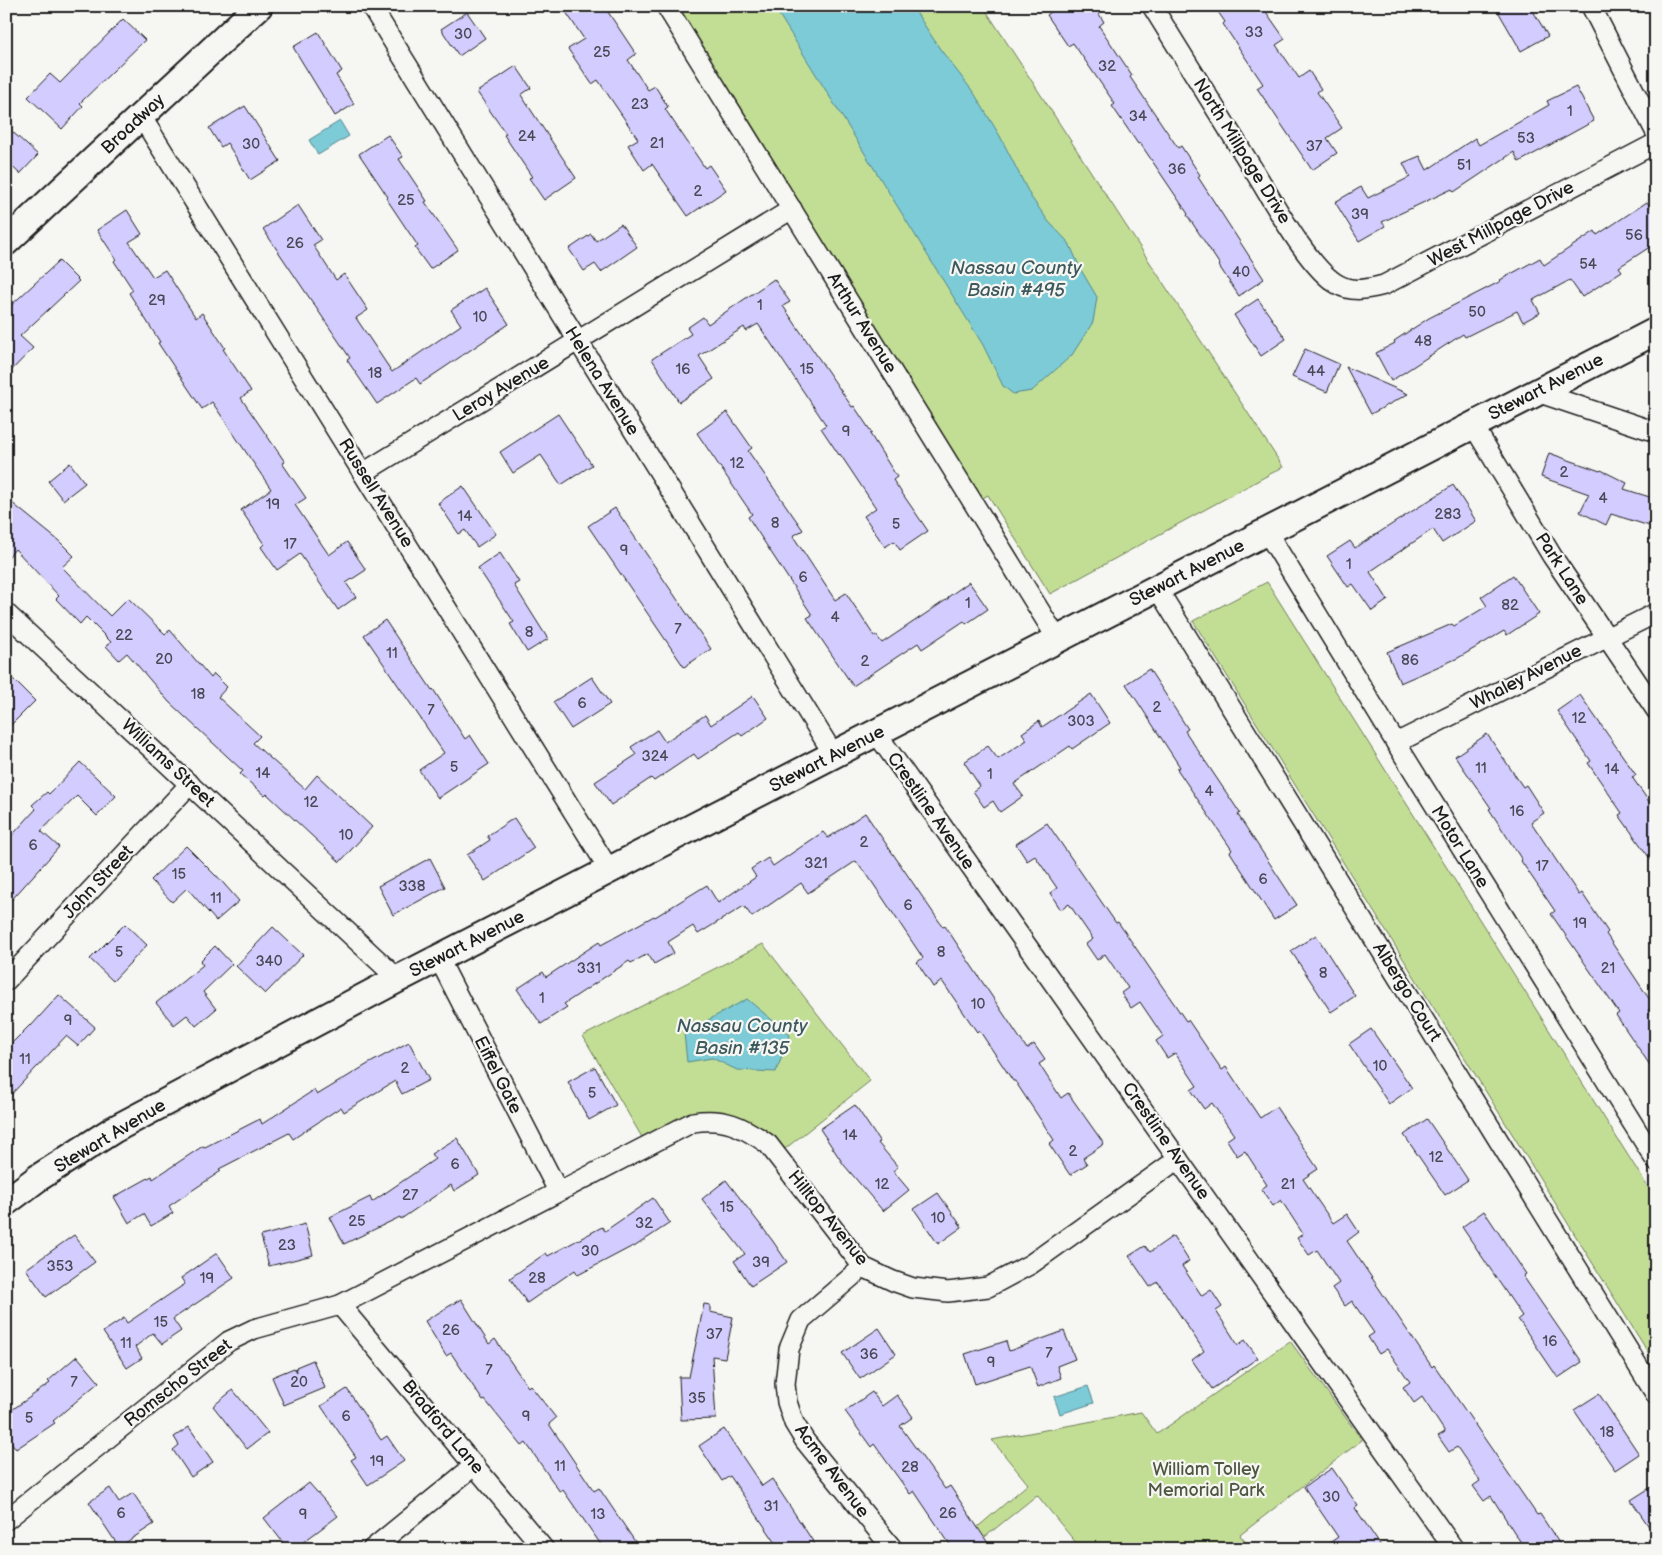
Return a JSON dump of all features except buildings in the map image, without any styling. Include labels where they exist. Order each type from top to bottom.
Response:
[{"type":"main road","name":"Broadway","points":[[6,242],[259,6]]},
{"type":"main road","name":"Stewart Avenue","points":[[6,1202],[38,1178],[113,1130],[398,979],[877,734],[1656,330]]},
{"type":"street","name":"Helena Avenue","points":[[372,6],[834,755]]},
{"type":"street","name":"Arthur Avenue","points":[[666,6],[1058,640]]},
{"type":"street","name":"North Millpage Drive","points":[[1152,6],[1284,220],[1318,268],[1342,286]]},
{"type":"street","points":[[1591,6],[1656,133]]},
{"type":"street","name":"Russell Avenue","points":[[141,116],[610,871]]},
{"type":"street","name":"West Millpage Drive","points":[[1342,286],[1350,289],[1368,289],[1384,284],[1656,143]]},
{"type":"street","name":"Leroy Avenue","points":[[363,473],[792,209]]},
{"type":"street","points":[[1538,392],[1656,432]]},
{"type":"street","name":"Park Lane","points":[[1473,425],[1552,556],[1656,710]]},
{"type":"street","name":"Motor Lane","points":[[1267,532],[1656,1161]]},
{"type":"street","name":"Albergo Court","points":[[1157,588],[1656,1395]]},
{"type":"street","name":"Williams Street","points":[[6,613],[398,979]]},
{"type":"street","name":"Whaley Avenue","points":[[1396,743],[1606,636],[1656,613]]},
{"type":"street","name":"Crestline Avenue","points":[[877,734],[1454,1549]]},
{"type":"street","name":"John Street","points":[[6,981],[190,784]]},
{"type":"street","name":"Eiffel Gate","points":[[438,959],[558,1191]]},
{"type":"street","name":"Hilltop Avenue","points":[[558,1191],[693,1122],[707,1120],[729,1122],[750,1131],[768,1144],[863,1267],[913,1288],[948,1292],[988,1286],[1031,1264],[1178,1159]]},
{"type":"street","name":"Romscho Street","points":[[6,1520],[229,1341],[254,1328],[340,1305],[558,1191]]},
{"type":"street","name":"Acme Avenue","points":[[863,1267],[801,1320],[789,1349],[785,1384],[787,1402],[794,1423],[805,1441],[893,1549]]},
{"type":"street","name":"Bradford Lane","points":[[340,1305],[544,1549]]},
{"type":"street","points":[[372,1549],[475,1465]]},
{"type":"green space","points":[[671,6],[983,6],[1283,467],[1050,594],[988,495],[981,499]]},
{"type":"green space","points":[[1267,582],[1656,1200],[1656,1365],[1193,621]]},
{"type":"green space","points":[[763,944],[870,1081],[781,1152],[759,1126],[714,1111],[687,1115],[643,1139],[583,1036]]},
{"type":"green space","name":"William Tolley Memorial Park","points":[[1290,1341],[1362,1440],[1240,1535],[1250,1548],[1081,1549],[1037,1495],[970,1549],[952,1549],[1028,1484],[992,1440],[1141,1412],[1157,1434]]},
{"type":"water","name":"Nassau County Basin #495","points":[[782,6],[912,6],[940,49],[974,93],[1000,136],[1031,197],[1049,222],[1069,243],[1081,270],[1097,297],[1093,322],[1072,355],[1032,391],[1013,394],[1003,386],[983,345],[778,13]]},
{"type":"water","points":[[340,121],[349,136],[318,155],[309,140]]},
{"type":"water","name":"Nassau County Basin #135","points":[[747,999],[790,1035],[776,1072],[737,1070],[712,1058],[687,1062],[684,1033]]},
{"type":"water","points":[[1088,1386],[1094,1403],[1060,1414],[1054,1397]]}]
